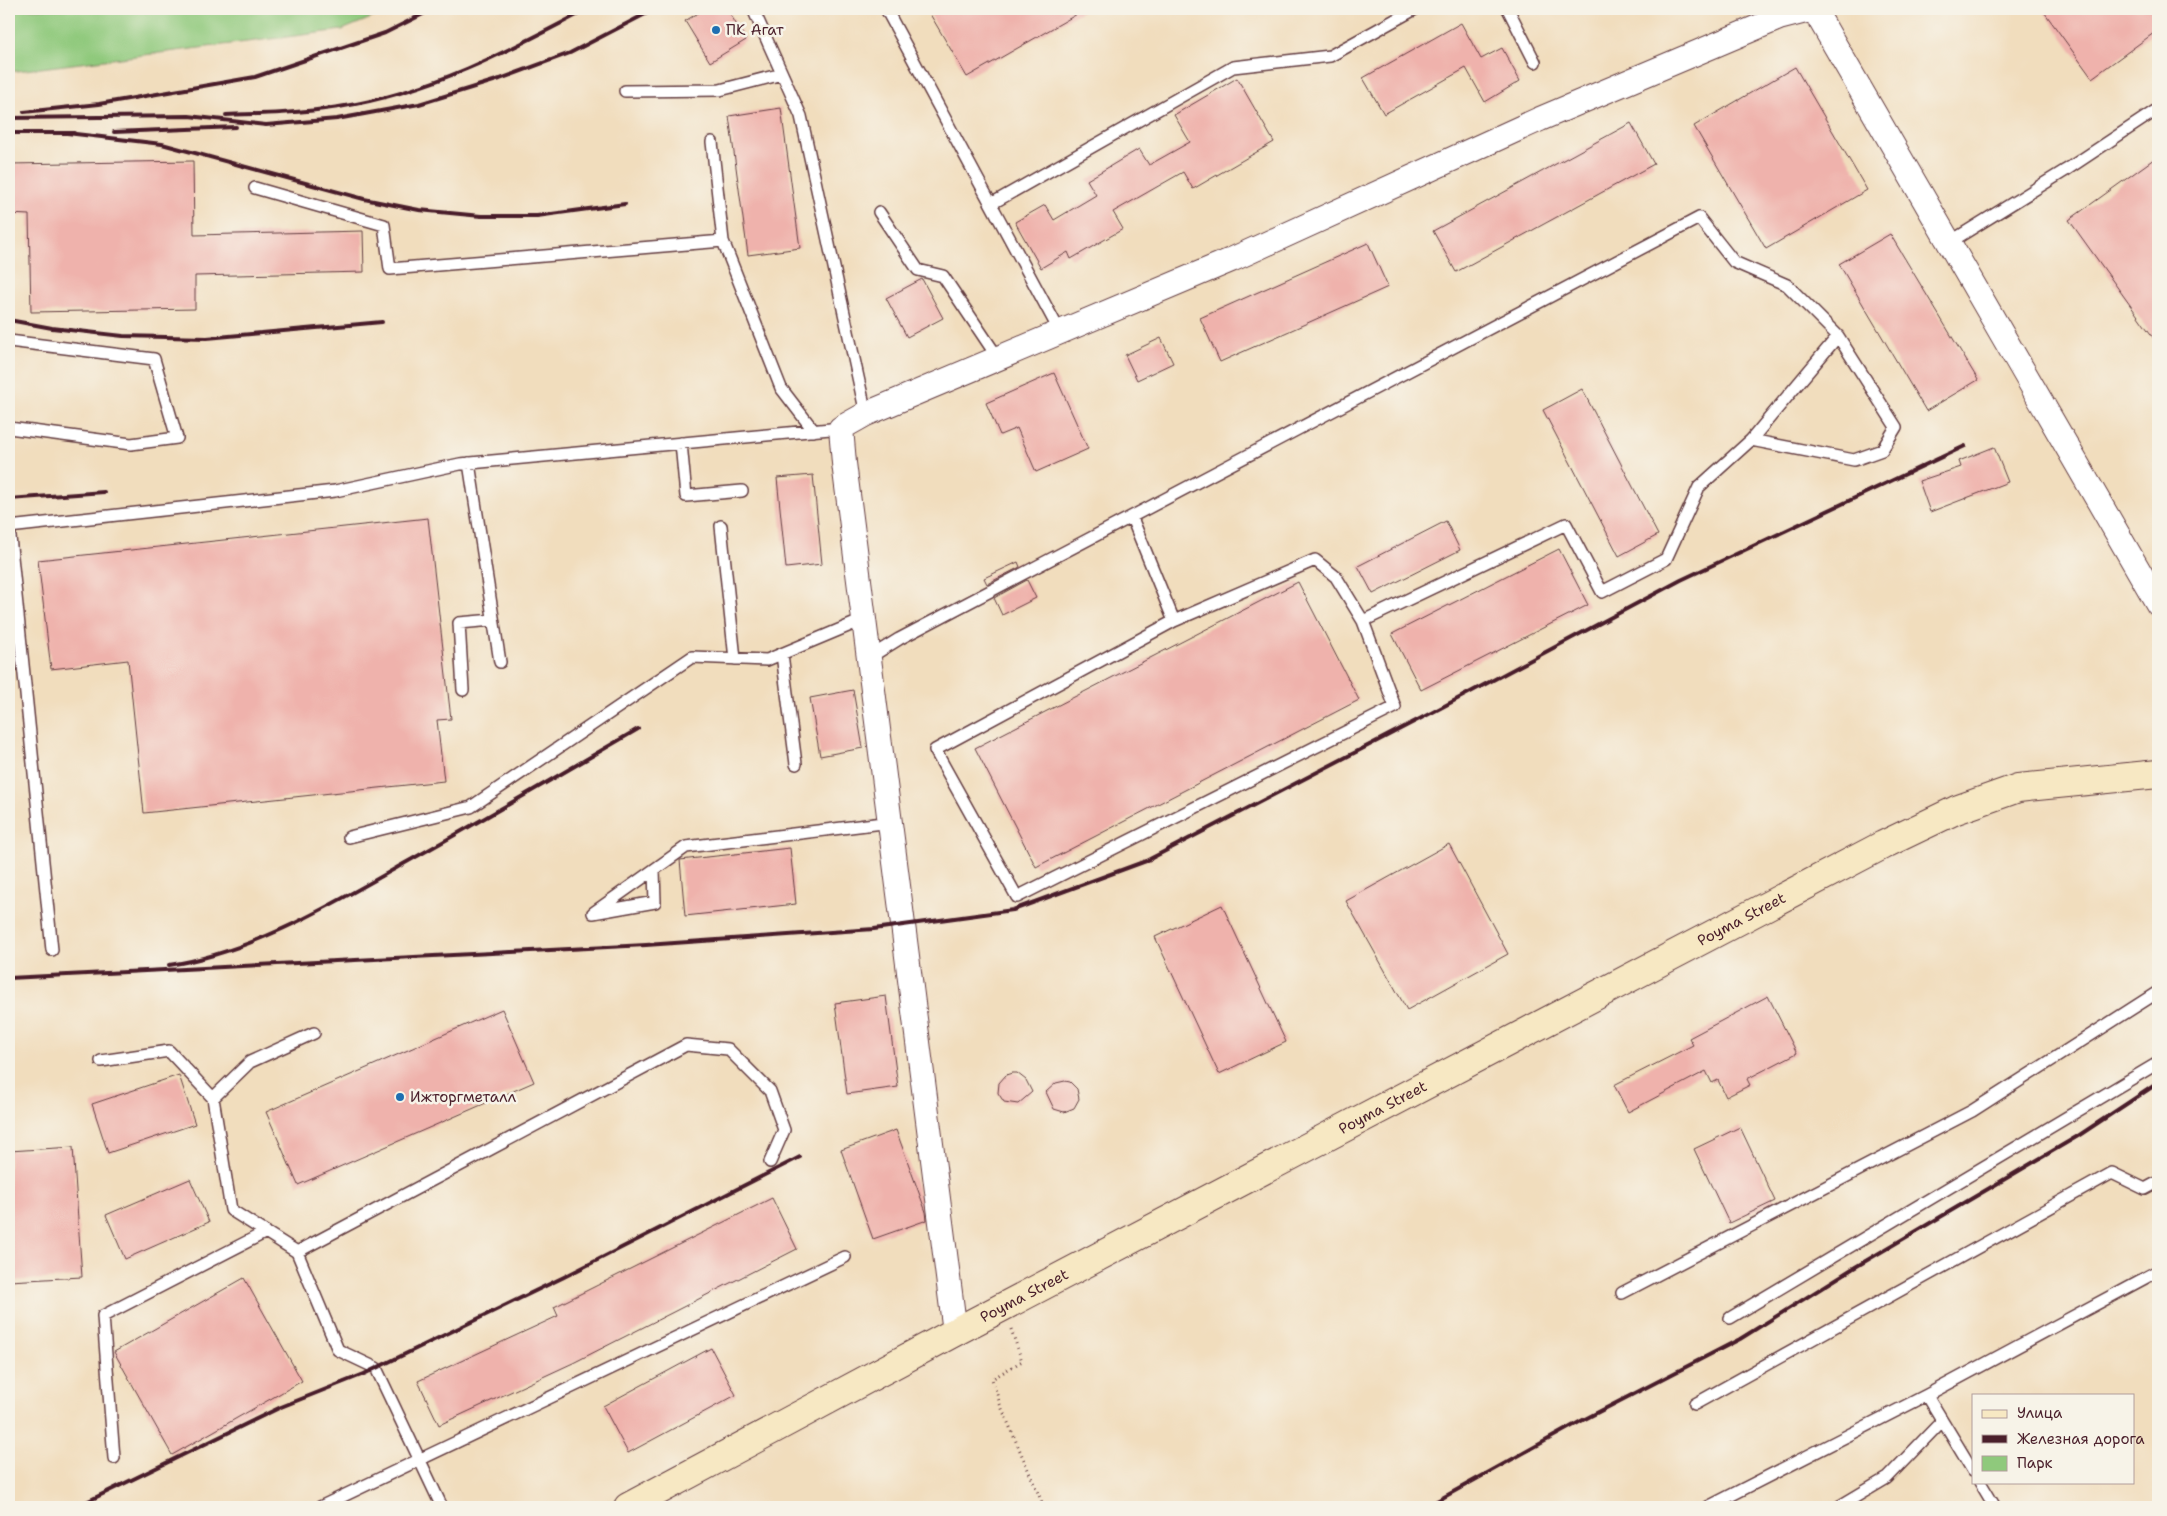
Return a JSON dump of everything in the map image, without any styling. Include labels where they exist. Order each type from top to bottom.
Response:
[{"type":"main road","name":"Poyma Street","points":[[628,1507],[955,1332],[1882,845],[1956,810],[2018,788],[2158,774]]},
{"type":"street","points":[[955,1332],[841,428],[866,414],[1231,260],[1550,115],[1779,18],[1814,9],[2158,604]]},
{"type":"lane","points":[[753,9],[801,116],[866,414]]},
{"type":"lane","points":[[886,9],[1060,332]]},
{"type":"lane","points":[[991,204],[1233,67],[1330,56],[1415,9]]},
{"type":"lane","points":[[1508,9],[1535,62]]},
{"type":"lane","points":[[626,91],[720,90],[782,74]]},
{"type":"lane","points":[[1950,242],[2066,170],[2158,109]]},
{"type":"lane","points":[[712,142],[723,241],[781,388],[814,431]]},
{"type":"lane","points":[[255,188],[384,225],[390,268],[723,241]]},
{"type":"lane","points":[[879,212],[918,270],[943,276],[998,358]]},
{"type":"lane","points":[[870,657],[899,639],[1699,218],[1734,262],[1787,285],[1838,336],[1896,427],[1882,450],[1854,460],[1751,440]]},
{"type":"lane","points":[[1363,621],[1566,524],[1602,592],[1666,559],[1699,487],[1751,440],[1838,336]]},
{"type":"lane","points":[[9,341],[154,359],[177,438],[131,444],[9,428]]},
{"type":"lane","points":[[52,950],[9,527],[335,491],[469,463],[841,428]]},
{"type":"lane","points":[[681,443],[686,496],[742,491]]},
{"type":"lane","points":[[469,463],[500,662]]},
{"type":"lane","points":[[1132,518],[1174,620]]},
{"type":"lane","points":[[721,526],[735,659]]},
{"type":"lane","points":[[1316,560],[1336,577],[1363,621],[1395,706],[1017,897],[935,750],[1174,620],[1316,560]]},
{"type":"lane","points":[[349,837],[471,807],[692,657],[767,660],[865,619]]},
{"type":"lane","points":[[463,690],[459,623],[493,620]]},
{"type":"lane","points":[[782,654],[796,764]]},
{"type":"lane","points":[[654,870],[655,902],[593,913],[686,847],[890,822]]},
{"type":"lane","points":[[1622,1293],[1972,1111],[2158,992]]},
{"type":"lane","points":[[213,1098],[250,1062],[314,1033]]},
{"type":"lane","points":[[297,1252],[686,1045],[728,1049],[770,1091],[784,1130],[770,1162]]},
{"type":"lane","points":[[101,1060],[169,1051],[213,1098],[231,1210],[297,1252],[338,1350],[376,1368],[442,1507]]},
{"type":"lane","points":[[1730,1318],[2158,1063]]},
{"type":"lane","points":[[1695,1404],[2112,1173],[2145,1189],[2158,1182]]},
{"type":"lane","points":[[114,1458],[103,1316],[266,1232]]},
{"type":"lane","points":[[320,1507],[844,1257]]},
{"type":"lane","points":[[1708,1507],[1927,1395],[2158,1271]]},
{"type":"lane","points":[[1927,1395],[1972,1469]]},
{"type":"lane","points":[[1840,1506],[1887,1478],[1942,1421]]},
{"type":"lane","points":[[1981,1484],[1995,1507]]},
{"type":"path","points":[[1003,1307],[1022,1361],[992,1378],[1000,1404],[1044,1507]]},
{"type":"green space","points":[[9,9],[393,9],[342,30],[9,72]]},
{"type":"building","points":[[705,9],[727,9],[746,40],[710,62],[685,21]]},
{"type":"building","points":[[927,9],[1086,9],[967,77]]},
{"type":"building","points":[[2042,9],[2158,9],[2158,30],[2092,78]]},
{"type":"building","points":[[1461,23],[1481,59],[1502,48],[1520,81],[1485,102],[1466,68],[1384,114],[1363,78]]},
{"type":"building","points":[[1795,67],[1867,190],[1766,249],[1694,126]]},
{"type":"building","points":[[1237,78],[1274,142],[1193,189],[1183,172],[1113,212],[1123,229],[1071,259],[1068,252],[1041,268],[1015,222],[1045,205],[1054,220],[1096,195],[1087,180],[1139,149],[1149,165],[1190,142],[1174,115]]},
{"type":"building","points":[[781,108],[800,248],[748,255],[729,116]]},
{"type":"building","points":[[1631,123],[1654,164],[1456,272],[1433,231]]},
{"type":"building","points":[[2158,156],[2158,344],[2069,220]]},
{"type":"building","points":[[193,161],[194,235],[363,231],[364,272],[195,276],[195,309],[31,312],[29,215],[9,214],[9,164]]},
{"type":"building","points":[[1890,234],[1978,380],[1926,411],[1839,264]]},
{"type":"building","points":[[1368,243],[1388,287],[1220,362],[1200,318]]},
{"type":"building","points":[[922,279],[943,318],[907,337],[886,298]]},
{"type":"building","points":[[1161,338],[1173,363],[1137,380],[1125,355]]},
{"type":"building","points":[[1054,373],[1088,449],[1036,472],[1017,428],[1000,435],[986,403]]},
{"type":"building","points":[[1582,389],[1658,535],[1619,556],[1543,410]]},
{"type":"building","points":[[1994,447],[2008,482],[1930,512],[1919,481],[1961,467],[1959,461]]},
{"type":"building","points":[[813,475],[822,564],[786,568],[777,478]]},
{"type":"building","points":[[428,518],[451,719],[437,720],[444,781],[144,813],[128,660],[51,669],[38,560]]},
{"type":"building","points":[[1446,521],[1460,550],[1373,594],[1358,566]]},
{"type":"building","points":[[1559,549],[1588,605],[1421,690],[1392,634]]},
{"type":"building","points":[[1018,562],[1020,567],[987,584],[984,578]]},
{"type":"building","points":[[1027,580],[1036,598],[1002,615],[994,598]]},
{"type":"building","points":[[1298,582],[1359,700],[1036,867],[975,748]]},
{"type":"building","points":[[853,690],[863,748],[820,756],[810,698]]},
{"type":"building","points":[[1449,844],[1508,954],[1407,1010],[1346,901]]},
{"type":"building","points":[[790,848],[796,904],[685,916],[680,860]]},
{"type":"building","points":[[1222,905],[1286,1042],[1219,1074],[1155,937]]},
{"type":"building","points":[[886,996],[898,1087],[847,1094],[835,1003]]},
{"type":"building","points":[[1768,996],[1797,1053],[1747,1079],[1750,1085],[1726,1097],[1718,1080],[1712,1083],[1706,1071],[1628,1112],[1614,1085],[1693,1045],[1689,1038]]},
{"type":"building","name":"Ижторгметалл","points":[[502,1009],[534,1082],[298,1185],[266,1112]]},
{"type":"building","points":[[1017,1073],[1026,1080],[1032,1092],[1018,1104],[1004,1102],[998,1093],[999,1083],[1006,1075]]},
{"type":"building","points":[[179,1075],[195,1124],[108,1153],[92,1104]]},
{"type":"building","points":[[1070,1082],[1077,1089],[1079,1099],[1074,1108],[1064,1112],[1054,1109],[1046,1092],[1056,1083]]},
{"type":"building","points":[[1740,1127],[1775,1201],[1729,1223],[1694,1149]]},
{"type":"building","points":[[896,1130],[926,1212],[927,1220],[873,1239],[841,1150]]},
{"type":"building","points":[[73,1147],[82,1277],[9,1281],[9,1151]]},
{"type":"building","points":[[190,1179],[209,1222],[125,1259],[106,1215]]},
{"type":"building","points":[[772,1198],[797,1249],[573,1363],[439,1425],[418,1381],[558,1316],[554,1307]]},
{"type":"building","points":[[244,1278],[302,1381],[172,1455],[114,1352]]},
{"type":"building","points":[[711,1348],[736,1395],[628,1453],[603,1406]]},
{"type":"railway","points":[[24,112],[99,104],[255,77],[385,33],[433,9]]},
{"type":"railway","points":[[226,115],[325,109],[405,92],[437,81],[498,55],[588,9]]},
{"type":"railway","points":[[9,118],[189,116],[266,125],[337,119],[419,104],[500,79],[570,53],[655,9]]},
{"type":"railway","points":[[114,132],[236,127]]},
{"type":"railway","points":[[9,133],[74,133]]},
{"type":"railway","points":[[67,133],[162,144],[364,199],[419,210],[481,216],[537,216],[625,204]]},
{"type":"railway","points":[[9,320],[52,328],[123,336],[207,338],[382,322]]},
{"type":"railway","points":[[9,978],[646,945],[874,929],[1013,910],[1146,861],[1433,712],[1681,580],[1965,446]]},
{"type":"railway","points":[[9,499],[104,492]]},
{"type":"railway","points":[[169,965],[199,959],[259,939],[344,898],[638,729]]},
{"type":"railway","points":[[1426,1507],[1583,1420],[1740,1339],[1852,1269],[2078,1136],[2158,1083]]},
{"type":"railway","points":[[76,1507],[281,1407],[364,1374],[564,1277],[800,1157]]},
{"type":"place","name":"ПК Агат","points":[[716,30]]},
{"type":"place","name":"Ижторгметалл","points":[[400,1097]]}]
